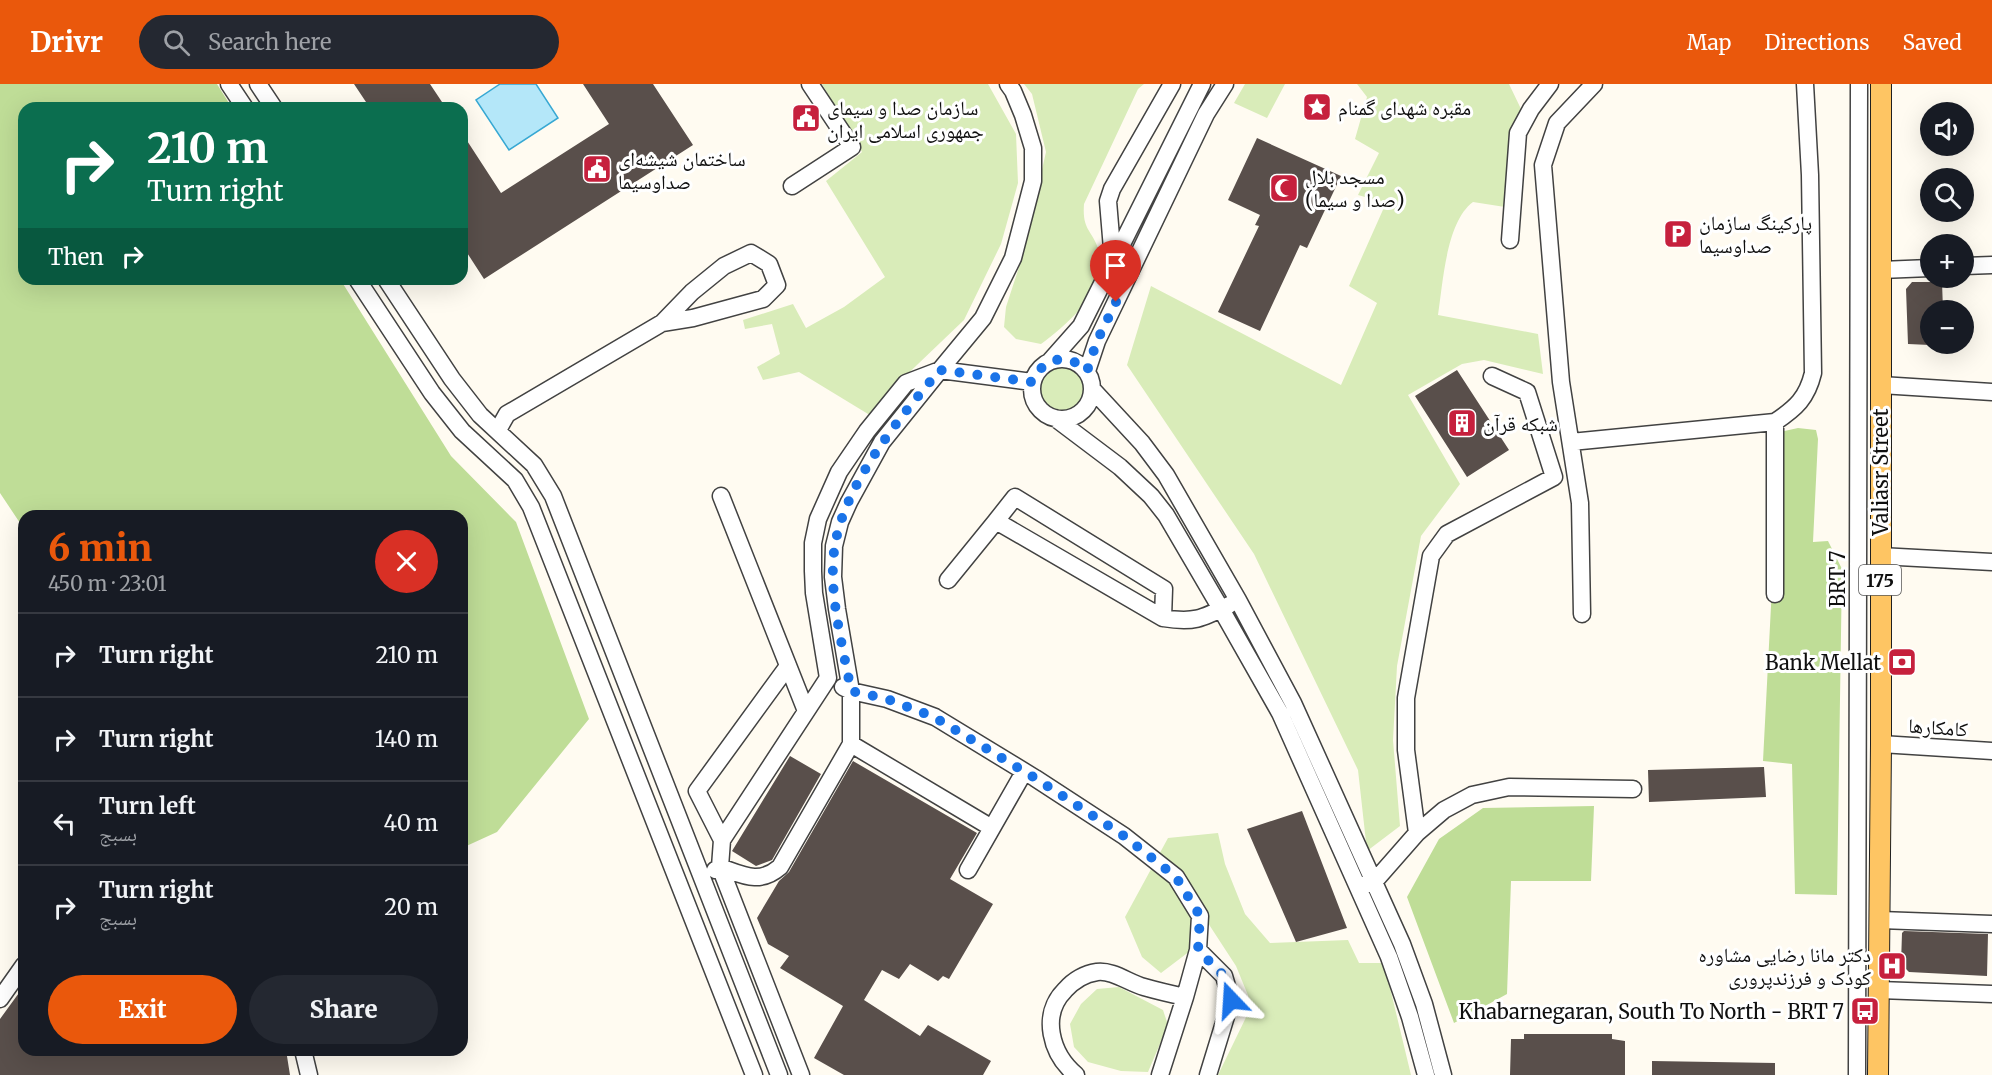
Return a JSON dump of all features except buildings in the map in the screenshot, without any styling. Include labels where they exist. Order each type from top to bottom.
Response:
[{"type":"main road","name":"Valiasr Street","points":[[1878,1075],[1881,744],[1881,84]]},
{"type":"street","points":[[236,95],[250,84]]},
{"type":"street","points":[[258,84],[270,102]]},
{"type":"street","points":[[792,186],[852,147],[810,84]]},
{"type":"street","points":[[680,886],[720,867],[750,877],[763,877],[780,867],[851,744],[851,691],[833,577],[834,546],[840,522],[849,502],[882,442],[983,318],[1013,258],[1032,181],[1033,148],[1023,115],[1008,84]]},
{"type":"street","points":[[1113,262],[1108,201],[1112,189],[1172,84]]},
{"type":"street","points":[[1182,84],[1198,90],[1211,104]]},
{"type":"street","points":[[1087,371],[1097,341],[1144,242],[1211,104],[1225,84]]},
{"type":"street","points":[[1510,240],[1518,132],[1531,109],[1550,84]]},
{"type":"street","points":[[1582,614],[1580,503],[1561,382],[1543,165],[1557,123],[1594,84]]},
{"type":"street","points":[[1571,442],[1775,422],[1795,409],[1809,389],[1814,373],[1810,175],[1805,84]]},
{"type":"street","name":"BRT 7","points":[[1857,1075],[1859,84]]},
{"type":"street","points":[[1198,90],[1081,326],[1050,361],[1036,373],[1032,382],[1032,391],[1039,408],[1120,467],[1151,496],[1166,515],[1280,713],[1366,885],[1402,944],[1424,1004],[1443,1075]]},
{"type":"street","points":[[1128,231],[1144,242]]},
{"type":"street","points":[[486,452],[500,433],[507,414],[662,323],[692,292],[724,266],[751,253],[769,264],[777,285],[763,299],[693,318],[662,323]]},
{"type":"street","points":[[1974,266],[1992,265]]},
{"type":"street","points":[[1881,270],[1920,268]]},
{"type":"street","points":[[361,285],[432,393],[462,431],[515,480],[531,507],[754,1075]]},
{"type":"street","points":[[370,299],[387,285]]},
{"type":"street","points":[[390,285],[452,378],[480,415],[534,465],[552,496],[779,1075]]},
{"type":"street","points":[[1050,361],[1060,358],[1070,359],[1079,364],[1087,371],[1092,389],[1087,406],[1081,412],[1064,419],[1055,418]]},
{"type":"street","points":[[801,1075],[720,867],[722,840],[828,678],[814,593],[813,543],[818,519],[839,472],[867,431],[906,383],[940,370],[1032,382]]},
{"type":"street","points":[[1416,833],[1406,750],[1406,698],[1431,556],[1447,534],[1554,477],[1527,392],[1492,376]]},
{"type":"street","points":[[1881,385],[1992,392]]},
{"type":"street","points":[[1092,389],[1142,443],[1166,475],[1238,600],[1293,703],[1366,885],[1410,1017],[1426,1075]]},
{"type":"street","points":[[1775,422],[1775,594]]},
{"type":"street","points":[[867,431],[882,442]]},
{"type":"street","points":[[721,496],[806,711]]},
{"type":"street","points":[[948,580],[1015,497],[1164,589],[1163,618]]},
{"type":"street","points":[[996,521],[1163,618],[1196,621],[1238,600]]},
{"type":"street","points":[[1880,556],[1992,562]]},
{"type":"street","points":[[722,840],[697,791],[788,666]]},
{"type":"street","points":[[828,678],[851,691],[887,699],[934,717],[1124,836],[1176,877],[1200,916],[1198,950],[1160,1075]]},
{"type":"street","points":[[851,744],[992,828]]},
{"type":"street","name":"کامکارها","points":[[1881,744],[1992,751]]},
{"type":"street","points":[[968,870],[1024,772]]},
{"type":"street","points":[[1366,885],[1416,833],[1444,810],[1472,795],[1509,787],[1634,789]]},
{"type":"street","points":[[1880,920],[1992,924]]},
{"type":"street","points":[[1198,950],[1224,976],[1231,1000],[1208,1075]]},
{"type":"street","points":[[1076,1075],[1070,1070],[1056,1047],[1050,1019],[1059,996],[1071,984],[1095,972],[1108,972],[1143,987],[1185,997]]},
{"type":"street","points":[[0,999],[18,974]]},
{"type":"street","points":[[1879,990],[1992,994]]},
{"type":"street","points":[[304,1056],[309,1075]]},
{"type":"green space","points":[[0,84],[217,84],[228,102],[18,102],[18,285],[344,285],[451,456],[516,522],[589,719],[497,832],[468,845],[468,510],[18,510],[18,520],[0,493]]},
{"type":"green space","points":[[822,84],[988,84],[1016,134],[1018,183],[1001,244],[964,320],[895,386],[873,417],[799,372],[763,380],[757,367],[780,354],[772,324],[745,329],[743,320],[793,304],[806,328],[844,307],[885,277],[826,181],[862,152]]},
{"type":"green space","points":[[1024,84],[1144,84],[1138,89],[1084,204],[1086,225],[1099,251],[1101,265],[1098,279],[1092,292],[1074,316],[1041,344],[1016,339],[1004,327],[1006,307],[1021,261],[1046,152],[1032,94]]},
{"type":"green space","points":[[1245,84],[1285,84],[1267,118],[1234,103]]},
{"type":"green space","points":[[1357,84],[1509,84],[1521,109],[1509,137],[1505,207],[1473,202],[1464,211],[1451,238],[1447,254],[1438,315],[1538,334],[1543,374],[1484,360],[1462,364],[1408,395],[1460,484],[1421,536],[1397,666],[1393,740],[1400,826],[1367,851],[1358,770],[1254,554],[1127,365],[1151,286],[1341,385],[1377,303],[1349,286],[1386,203],[1358,195],[1379,153],[1355,139],[1367,97]]},
{"type":"green space","points":[[1061,364],[1078,371],[1085,388],[1078,405],[1061,412],[1044,405],[1037,388],[1044,371]]},
{"type":"green space","points":[[1798,428],[1816,430],[1818,439],[1813,542],[1828,541],[1842,569],[1837,895],[1795,894],[1792,764],[1763,761],[1780,432]]},
{"type":"green space","points":[[1594,806],[1591,881],[1511,881],[1507,994],[1454,1023],[1407,897],[1439,839],[1483,808]]},
{"type":"green space","points":[[1218,833],[1225,864],[1245,914],[1270,943],[1348,940],[1359,963],[1384,963],[1411,1075],[1218,1075],[1252,1005],[1236,966],[1208,923],[1190,951],[1161,973],[1142,957],[1125,917],[1168,838]]},
{"type":"green space","points":[[1119,987],[1163,1010],[1168,1025],[1148,1072],[1121,1071],[1088,1062],[1074,1047],[1070,1024],[1081,1004],[1097,989]]},
{"type":"water","points":[[500,84],[536,84],[558,118],[509,150],[476,100]]},
{"type":"place","name":"مقبره شهدای گمنام","points":[[1317,107]]},
{"type":"place","name":"سازمان صدا و سیمای جمهوری اسلامی ایران","points":[[806,118]]},
{"type":"place","name":"ساختمان شیشه‌ای صداوسیما","points":[[597,169]]},
{"type":"place","name":"مسجد بلال (صدا و سیما)","points":[[1284,188]]},
{"type":"place","name":"پارکینگ سازمان صداوسیما","points":[[1678,234]]},
{"type":"place","name":"شبکه قرآن","points":[[1462,423]]},
{"type":"place","name":"Bank Mellat","points":[[1902,662]]},
{"type":"place","name":"دکتر مانا رضایی مشاوره کودک و فرزندپروری","points":[[1892,966]]},
{"type":"place","name":"Khabarnegaran, South To North - BRT 7","points":[[1865,1011]]},
{"type":"route","points":[[1116,302],[1097,341],[1087,371],[1070,359],[1060,358],[1042,366],[1032,382],[940,370],[882,442],[840,522],[834,546],[833,577],[837,609],[851,691],[887,699],[934,717],[1035,778],[1124,836],[1176,877],[1200,916],[1198,950],[1224,976],[1231,1000]]}]
